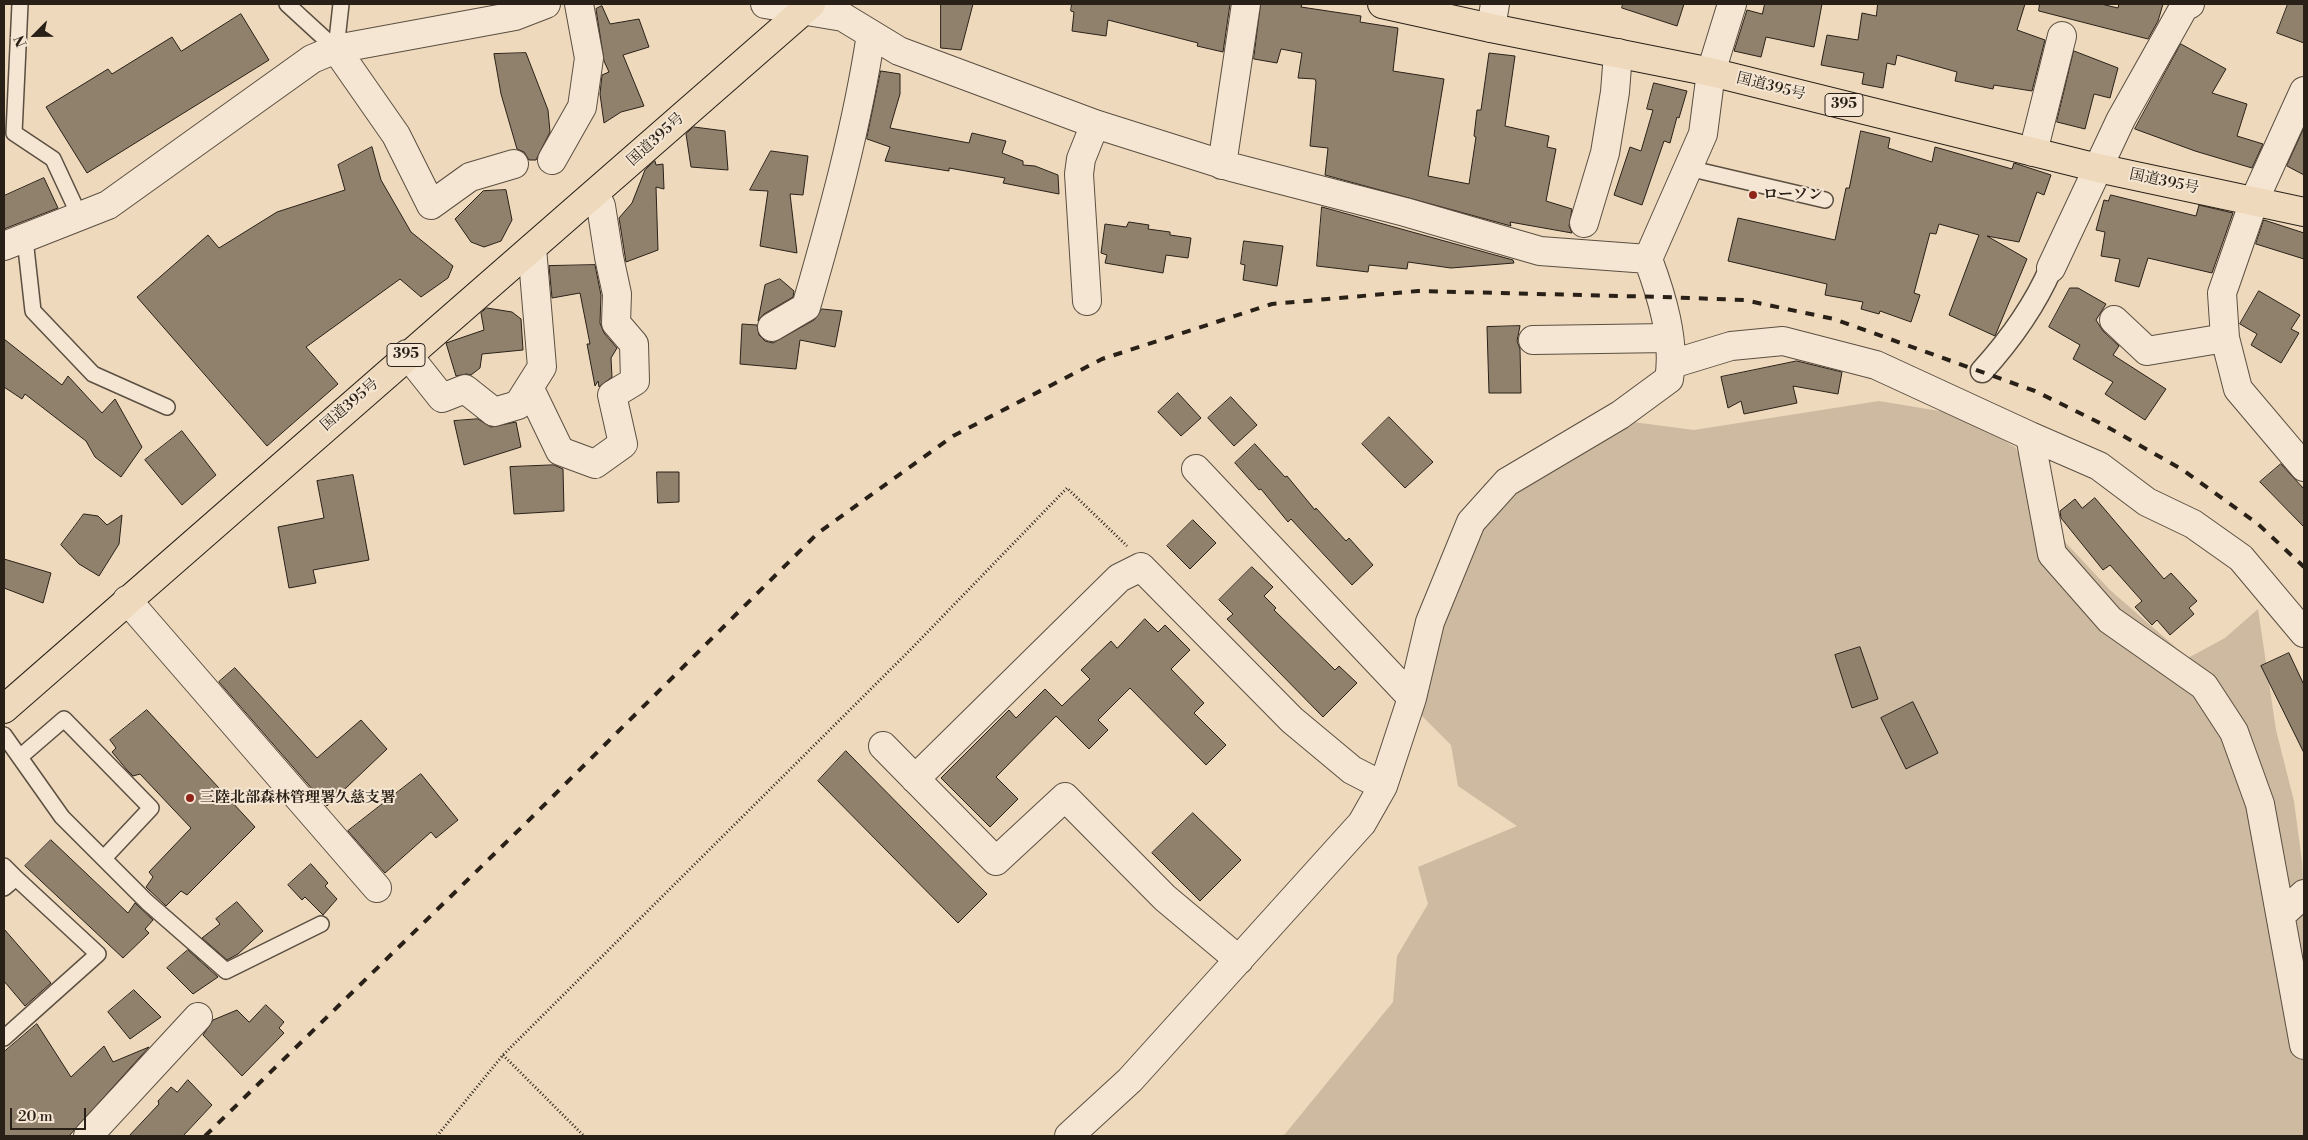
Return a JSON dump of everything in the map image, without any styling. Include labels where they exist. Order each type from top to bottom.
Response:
[{"type":"highway","name":"国道395号","points":[[1382,4],[1493,16],[1618,53],[1711,72],[2098,168],[2304,212]]},
{"type":"highway","name":"国道395号","points":[[4,709],[408,354],[595,194],[806,7]]},
{"type":"street","points":[[15,242],[108,205],[312,59],[336,49],[515,16],[546,4]]},
{"type":"street","points":[[552,160],[582,107],[589,58],[579,4]]},
{"type":"street","points":[[765,4],[806,7],[843,17],[899,51],[1095,124],[1222,165],[1405,212],[1540,251],[1648,259]]},
{"type":"street","points":[[1222,165],[1246,4]]},
{"type":"street","points":[[1069,1136],[1130,1080],[1362,823],[1382,786],[1412,698],[1430,622],[1471,522],[1506,482],[1620,415],[1669,379],[1672,364],[1662,296],[1648,259],[1703,134],[1711,72],[1732,4]]},
{"type":"street","points":[[1982,371],[2012,339],[2041,290],[2121,119],[2184,7],[2190,4]]},
{"type":"street","points":[[772,327],[806,307],[852,134],[863,87],[872,34]]},
{"type":"street","points":[[2033,152],[2062,36]]},
{"type":"street","points":[[336,49],[396,135],[431,205],[470,177],[514,164]]},
{"type":"street","points":[[1584,222],[1605,153],[1615,92],[1618,53]]},
{"type":"street","points":[[2304,91],[2254,200],[2222,293],[2225,338],[2238,389],[2304,467]]},
{"type":"street","points":[[1087,301],[1079,174],[1082,158],[1095,124]]},
{"type":"street","points":[[530,389],[560,451],[595,464],[623,444],[612,395],[635,381],[634,344],[616,323],[617,294],[601,206],[595,194]]},
{"type":"street","points":[[408,354],[442,398],[465,389],[494,412],[518,406],[542,367],[532,248]]},
{"type":"street","points":[[2114,320],[2148,351],[2225,338]]},
{"type":"street","points":[[1533,340],[1668,338]]},
{"type":"street","points":[[1672,364],[1731,346],[1783,341],[1876,365],[2099,466],[2147,502],[2194,524],[2241,558],[2304,633]]},
{"type":"street","points":[[2030,436],[2052,554],[2110,620],[2204,686],[2234,732],[2260,804],[2304,1046]]},
{"type":"street","points":[[1196,469],[1412,698]]},
{"type":"street","points":[[914,779],[1119,578],[1141,567],[1292,720],[1352,770],[1382,786]]},
{"type":"street","points":[[127,600],[377,888]]},
{"type":"street","points":[[882,746],[996,861],[1065,797],[1164,898],[1239,960]]},
{"type":"street","points":[[2280,915],[2304,894]]},
{"type":"street","points":[[88,1136],[198,1017]]},
{"type":"lane","points":[[20,4],[14,133],[53,159],[80,217]]},
{"type":"lane","points":[[287,4],[336,49]]},
{"type":"lane","points":[[336,49],[341,4]]},
{"type":"lane","points":[[1688,168],[1824,200]]},
{"type":"lane","points":[[15,242],[33,311],[93,374],[166,407]]},
{"type":"lane","points":[[20,757],[64,719],[151,808],[104,858]]},
{"type":"lane","points":[[4,735],[62,817],[147,902],[226,971],[321,924]]},
{"type":"lane","points":[[4,866],[98,954],[4,1038]]},
{"type":"lane","points":[[4,888],[16,878]]},
{"type":"path","points":[[438,1136],[503,1056],[913,647],[1067,488],[1131,550],[1141,567]]},
{"type":"path","points":[[503,1056],[584,1136]]},
{"type":"shaded area","points":[[1879,401],[1958,414],[2015,447],[2065,542],[2110,590],[2188,658],[2225,638],[2258,609],[2276,730],[2294,801],[2302,862],[2304,905],[2302,979],[2304,982],[2304,1136],[1280,1136],[1285,1134],[1393,1002],[1397,956],[1428,904],[1418,867],[1517,826],[1458,786],[1451,745],[1418,712],[1447,607],[1476,531],[1484,484],[1633,422],[1694,430]]},
{"type":"building","points":[[941,4],[973,4],[961,50],[941,48]]},
{"type":"building","points":[[1072,4],[1230,4],[1223,52],[1197,46],[1198,43],[1108,20],[1106,36],[1072,31],[1074,12],[1071,11]]},
{"type":"building","points":[[1261,4],[1302,4],[1301,7],[1361,16],[1360,22],[1398,28],[1393,71],[1444,79],[1428,176],[1469,184],[1476,137],[1474,136],[1477,110],[1481,110],[1489,53],[1515,56],[1505,126],[1549,136],[1547,147],[1556,149],[1546,201],[1572,209],[1569,226],[1572,233],[1510,222],[1511,226],[1325,175],[1328,148],[1310,146],[1316,82],[1315,79],[1298,78],[1302,53],[1281,49],[1277,63],[1254,59]]},
{"type":"building","points":[[1623,4],[1684,4],[1677,26],[1622,8]]},
{"type":"building","points":[[1765,4],[1822,4],[1814,47],[1766,37],[1761,57],[1734,51],[1747,10],[1762,14]]},
{"type":"building","points":[[1878,4],[2025,4],[2017,30],[2045,40],[2032,91],[1994,85],[1993,89],[1955,81],[1957,72],[1897,55],[1895,65],[1887,63],[1883,88],[1862,84],[1864,73],[1821,65],[1827,35],[1858,40],[1862,13],[1876,16]]},
{"type":"building","points":[[2040,4],[2101,4],[2118,8],[2119,4],[2163,4],[2158,21],[2148,39],[2039,11]]},
{"type":"building","points":[[2288,4],[2304,4],[2304,43],[2277,33]]},
{"type":"building","points":[[602,6],[610,24],[639,19],[649,47],[623,55],[644,106],[621,112],[604,123],[600,94],[602,75],[609,72],[604,61],[596,9]]},
{"type":"building","points":[[241,14],[269,60],[87,173],[46,107],[108,69],[112,74],[172,37],[181,51]]},
{"type":"building","points":[[2181,44],[2226,69],[2212,93],[2247,104],[2237,136],[2263,144],[2252,168],[2195,151],[2135,129]]},
{"type":"building","points":[[2074,51],[2118,68],[2110,98],[2094,94],[2085,129],[2057,122]]},
{"type":"building","points":[[526,53],[548,110],[550,132],[536,160],[529,160],[524,152],[517,149],[501,94],[494,54]]},
{"type":"building","points":[[881,71],[900,74],[900,94],[890,128],[969,143],[972,133],[1006,141],[1002,153],[1023,161],[1023,165],[1035,166],[1058,175],[1059,194],[1003,183],[1005,178],[949,168],[949,171],[885,161],[890,147],[867,139]]},
{"type":"building","points":[[1654,83],[1687,91],[1670,143],[1664,141],[1642,205],[1614,195],[1630,147],[1641,151],[1653,110],[1647,109]]},
{"type":"building","points":[[694,127],[725,131],[728,170],[691,167],[686,134]]},
{"type":"building","points":[[2304,128],[2304,175],[2287,166]]},
{"type":"building","points":[[1861,131],[1890,138],[1888,148],[1932,162],[1935,147],[2012,169],[2014,163],[2051,175],[2044,195],[2037,192],[2019,242],[1987,236],[2027,259],[1995,336],[1949,315],[1979,235],[1939,224],[1936,234],[1930,233],[1914,293],[1920,295],[1911,322],[1880,311],[1879,314],[1861,309],[1863,302],[1825,295],[1827,284],[1728,261],[1738,218],[1835,240],[1846,188],[1849,188]]},
{"type":"building","points":[[372,147],[381,180],[411,232],[453,266],[448,278],[421,297],[400,279],[306,347],[338,384],[267,446],[137,297],[208,235],[219,248],[277,212],[345,190],[338,165]]},
{"type":"building","points":[[771,151],[808,156],[803,195],[790,194],[797,253],[760,246],[768,191],[750,190]]},
{"type":"building","points":[[655,161],[656,165],[663,164],[664,189],[656,187],[658,250],[626,262],[619,218],[632,203],[645,170]]},
{"type":"building","points":[[44,178],[58,208],[4,229],[4,196]]},
{"type":"building","points":[[506,190],[512,220],[501,241],[484,247],[471,242],[455,219],[483,191]]},
{"type":"building","points":[[2111,195],[2196,216],[2199,205],[2233,213],[2212,273],[2148,258],[2139,287],[2115,281],[2120,259],[2101,256],[2105,232],[2096,230],[2104,200],[2108,201]]},
{"type":"building","points":[[1322,207],[1513,260],[1514,263],[1451,268],[1408,262],[1407,269],[1369,265],[1368,272],[1317,266]]},
{"type":"building","points":[[2264,220],[2304,233],[2304,259],[2256,244]]},
{"type":"building","points":[[1129,222],[1149,225],[1148,229],[1170,232],[1170,235],[1191,238],[1188,258],[1166,255],[1163,273],[1105,263],[1107,255],[1101,253],[1105,224],[1126,227]]},
{"type":"building","points":[[1244,241],[1283,246],[1277,286],[1243,280],[1245,265],[1241,264]]},
{"type":"building","points":[[595,265],[601,295],[600,323],[604,333],[617,348],[611,358],[612,377],[599,387],[598,381],[595,386],[587,344],[590,344],[580,293],[552,298],[549,266]]},
{"type":"building","points":[[780,279],[794,291],[793,297],[764,314],[758,321],[765,285]]},
{"type":"building","points":[[2070,288],[2078,288],[2106,304],[2096,320],[2103,331],[2119,346],[2113,355],[2166,389],[2145,420],[2105,394],[2113,382],[2073,359],[2080,345],[2049,327]]},
{"type":"building","points":[[2259,291],[2300,315],[2291,329],[2299,333],[2281,363],[2251,345],[2257,334],[2240,324]]},
{"type":"building","points":[[487,308],[512,312],[521,319],[523,350],[482,354],[480,368],[471,375],[456,376],[446,343],[484,330],[481,313]]},
{"type":"building","points":[[822,309],[842,311],[835,347],[800,340],[796,369],[740,364],[742,324],[757,325],[759,335],[765,341],[773,343],[814,320]]},
{"type":"building","points":[[1520,326],[1517,341],[1520,349],[1521,393],[1489,393],[1487,327]]},
{"type":"building","points":[[4,339],[62,385],[68,376],[102,413],[115,399],[142,447],[121,477],[95,457],[86,441],[25,394],[22,399],[4,387]]},
{"type":"building","points":[[1797,361],[1842,372],[1838,394],[1793,386],[1797,403],[1744,414],[1741,401],[1728,408],[1721,377]]},
{"type":"building","points":[[1178,393],[1201,418],[1181,436],[1158,412]]},
{"type":"building","points":[[1231,397],[1257,425],[1234,446],[1208,418]]},
{"type":"building","points":[[1389,417],[1433,462],[1405,488],[1362,444]]},
{"type":"building","points":[[478,419],[491,427],[516,422],[521,447],[464,465],[454,421]]},
{"type":"building","points":[[182,431],[216,475],[182,505],[145,460]]},
{"type":"building","points":[[1255,444],[1285,477],[1287,476],[1315,510],[1316,508],[1346,541],[1349,538],[1373,565],[1352,585],[1291,519],[1288,522],[1261,489],[1259,490],[1235,463]]},
{"type":"building","points":[[2281,464],[2304,489],[2304,527],[2260,482]]},
{"type":"building","points":[[554,465],[563,469],[564,511],[514,514],[510,467]]},
{"type":"building","points":[[657,472],[679,472],[679,502],[658,503]]},
{"type":"building","points":[[353,475],[369,560],[313,570],[316,583],[289,588],[278,527],[324,518],[317,481]]},
{"type":"building","points":[[2095,498],[2164,579],[2171,573],[2197,601],[2189,608],[2194,614],[2170,635],[2157,620],[2152,625],[2135,607],[2142,601],[2110,565],[2103,570],[2061,518],[2060,511],[2075,499],[2082,508]]},
{"type":"building","points":[[84,514],[98,516],[107,525],[122,515],[119,544],[99,576],[79,564],[61,545]]},
{"type":"building","points":[[1193,520],[1216,543],[1190,569],[1167,546]]},
{"type":"building","points":[[4,559],[51,573],[43,603],[4,588]]},
{"type":"building","points":[[1252,567],[1273,587],[1264,596],[1276,608],[1274,610],[1335,670],[1339,666],[1357,683],[1323,717],[1227,619],[1233,614],[1219,600]]},
{"type":"building","points":[[1145,619],[1158,632],[1165,625],[1190,650],[1171,669],[1204,703],[1194,713],[1226,745],[1206,765],[1130,688],[1098,720],[1108,730],[1089,749],[1056,716],[996,777],[1018,799],[990,827],[941,778],[1009,710],[1016,718],[1045,689],[1062,706],[1090,679],[1081,670],[1111,641],[1117,648]]},
{"type":"building","points":[[1860,647],[1878,699],[1852,708],[1835,655]]},
{"type":"building","points":[[2289,653],[2304,685],[2304,753],[2261,666]]},
{"type":"building","points":[[235,668],[317,758],[361,720],[387,749],[327,806],[219,682]]},
{"type":"building","points":[[1913,702],[1938,753],[1906,769],[1881,718]]},
{"type":"building","points":[[147,710],[255,827],[187,895],[181,891],[166,906],[146,887],[153,877],[149,872],[191,828],[140,774],[133,776],[127,770],[112,752],[116,748],[110,740]]},
{"type":"building","points":[[846,751],[987,894],[958,923],[818,781]]},
{"type":"building","points":[[421,774],[458,820],[436,838],[431,832],[385,873],[348,831]]},
{"type":"building","points":[[1193,813],[1241,860],[1200,901],[1152,853]]},
{"type":"building","points":[[51,840],[128,913],[135,903],[153,920],[145,929],[149,933],[123,958],[25,866]]},
{"type":"building","points":[[311,864],[328,883],[325,886],[337,899],[323,915],[305,897],[302,900],[288,885]]},
{"type":"building","points":[[237,902],[263,931],[238,954],[227,960],[202,938],[220,924],[216,919]]},
{"type":"building","points":[[4,929],[51,983],[25,1006],[4,981]]},
{"type":"building","points":[[188,950],[218,977],[193,994],[167,968]]},
{"type":"building","points":[[134,990],[161,1017],[130,1039],[108,1012]]},
{"type":"building","points":[[266,1005],[284,1022],[279,1028],[284,1033],[242,1076],[203,1035],[213,1020],[237,1010],[249,1022]]},
{"type":"building","points":[[37,1024],[71,1077],[104,1046],[113,1062],[149,1047],[69,1136],[4,1136],[4,1052]]},
{"type":"building","points":[[188,1080],[212,1105],[183,1136],[129,1136],[159,1104],[158,1101],[171,1087],[177,1092]]},
{"type":"railway","points":[[205,1136],[527,822],[818,533],[953,436],[1102,359],[1272,304],[1418,291],[1662,297],[1744,300],[1834,319],[2035,391],[2104,425],[2183,470],[2258,524],[2304,567]]},
{"type":"place","name":"ローソン","points":[[1753,195]]},
{"type":"place","name":"三陸北部森林管理署久慈支署","points":[[190,798]]}]
